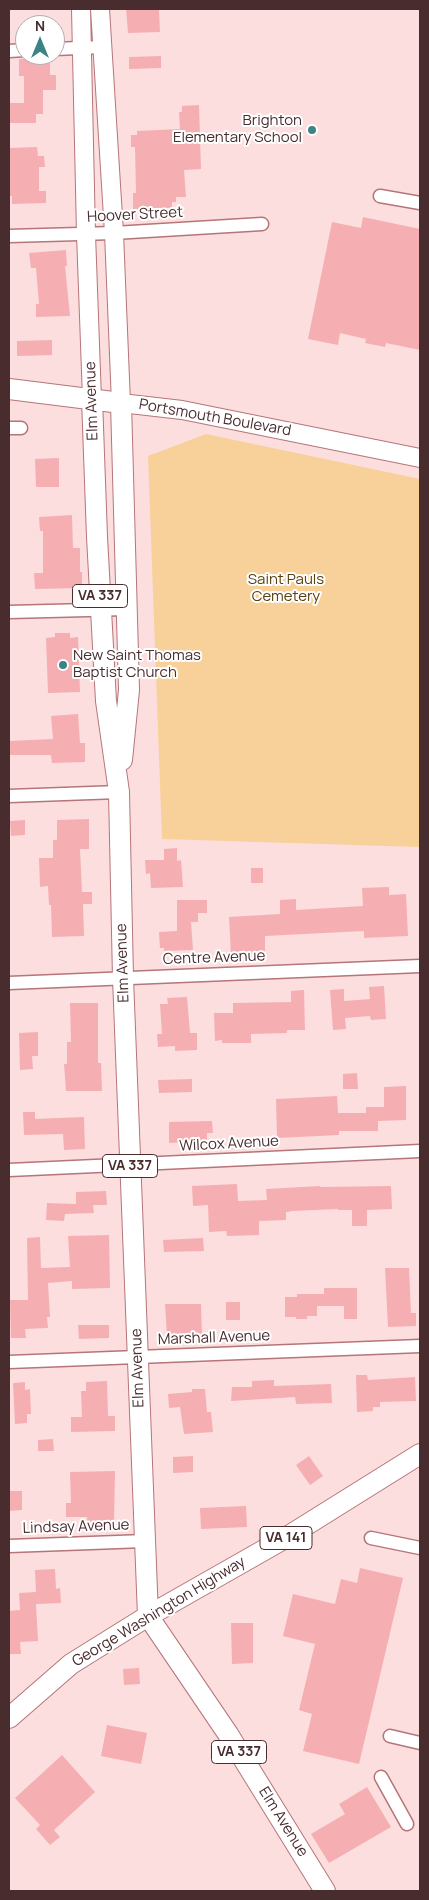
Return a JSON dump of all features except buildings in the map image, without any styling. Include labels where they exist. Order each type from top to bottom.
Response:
[{"type":"main road","name":"Elm Avenue","points":[[81,9],[92,399],[106,701],[118,792],[123,978],[148,1616],[228,1734],[326,1891]]},
{"type":"main road","name":"Elm Avenue","points":[[100,9],[114,233],[129,690],[118,792]]},
{"type":"main road","name":"Portsmouth Boulevard","points":[[9,389],[182,410],[420,458]]},
{"type":"main road","name":"George Washington Highway","points":[[9,1718],[70,1664],[148,1616],[287,1538],[420,1454]]},
{"type":"street","points":[[65,49],[102,47]]},
{"type":"street","points":[[380,196],[420,203]]},
{"type":"street","name":"Hoover Street","points":[[9,236],[114,233],[262,224]]},
{"type":"street","points":[[9,612],[127,608]]},
{"type":"street","points":[[9,796],[118,792]]},
{"type":"street","name":"Centre Avenue","points":[[9,983],[420,966]]},
{"type":"street","name":"Wilcox Avenue","points":[[9,1170],[420,1151]]},
{"type":"street","name":"Marshall Avenue","points":[[9,1362],[420,1346]]},
{"type":"street","points":[[371,1538],[420,1548]]},
{"type":"street","name":"Lindsay Avenue","points":[[9,1546],[145,1541]]},
{"type":"street","points":[[390,1736],[420,1743]]},
{"type":"street","points":[[381,1777],[407,1824]]},
{"type":"green space","name":"Saint Pauls Cemetery","points":[[206,434],[420,479],[420,847],[162,839],[148,456]]},
{"type":"place","name":"Brighton Elementary School","points":[[312,130]]},
{"type":"place","name":"New Saint Thomas Baptist Church","points":[[63,665]]}]
